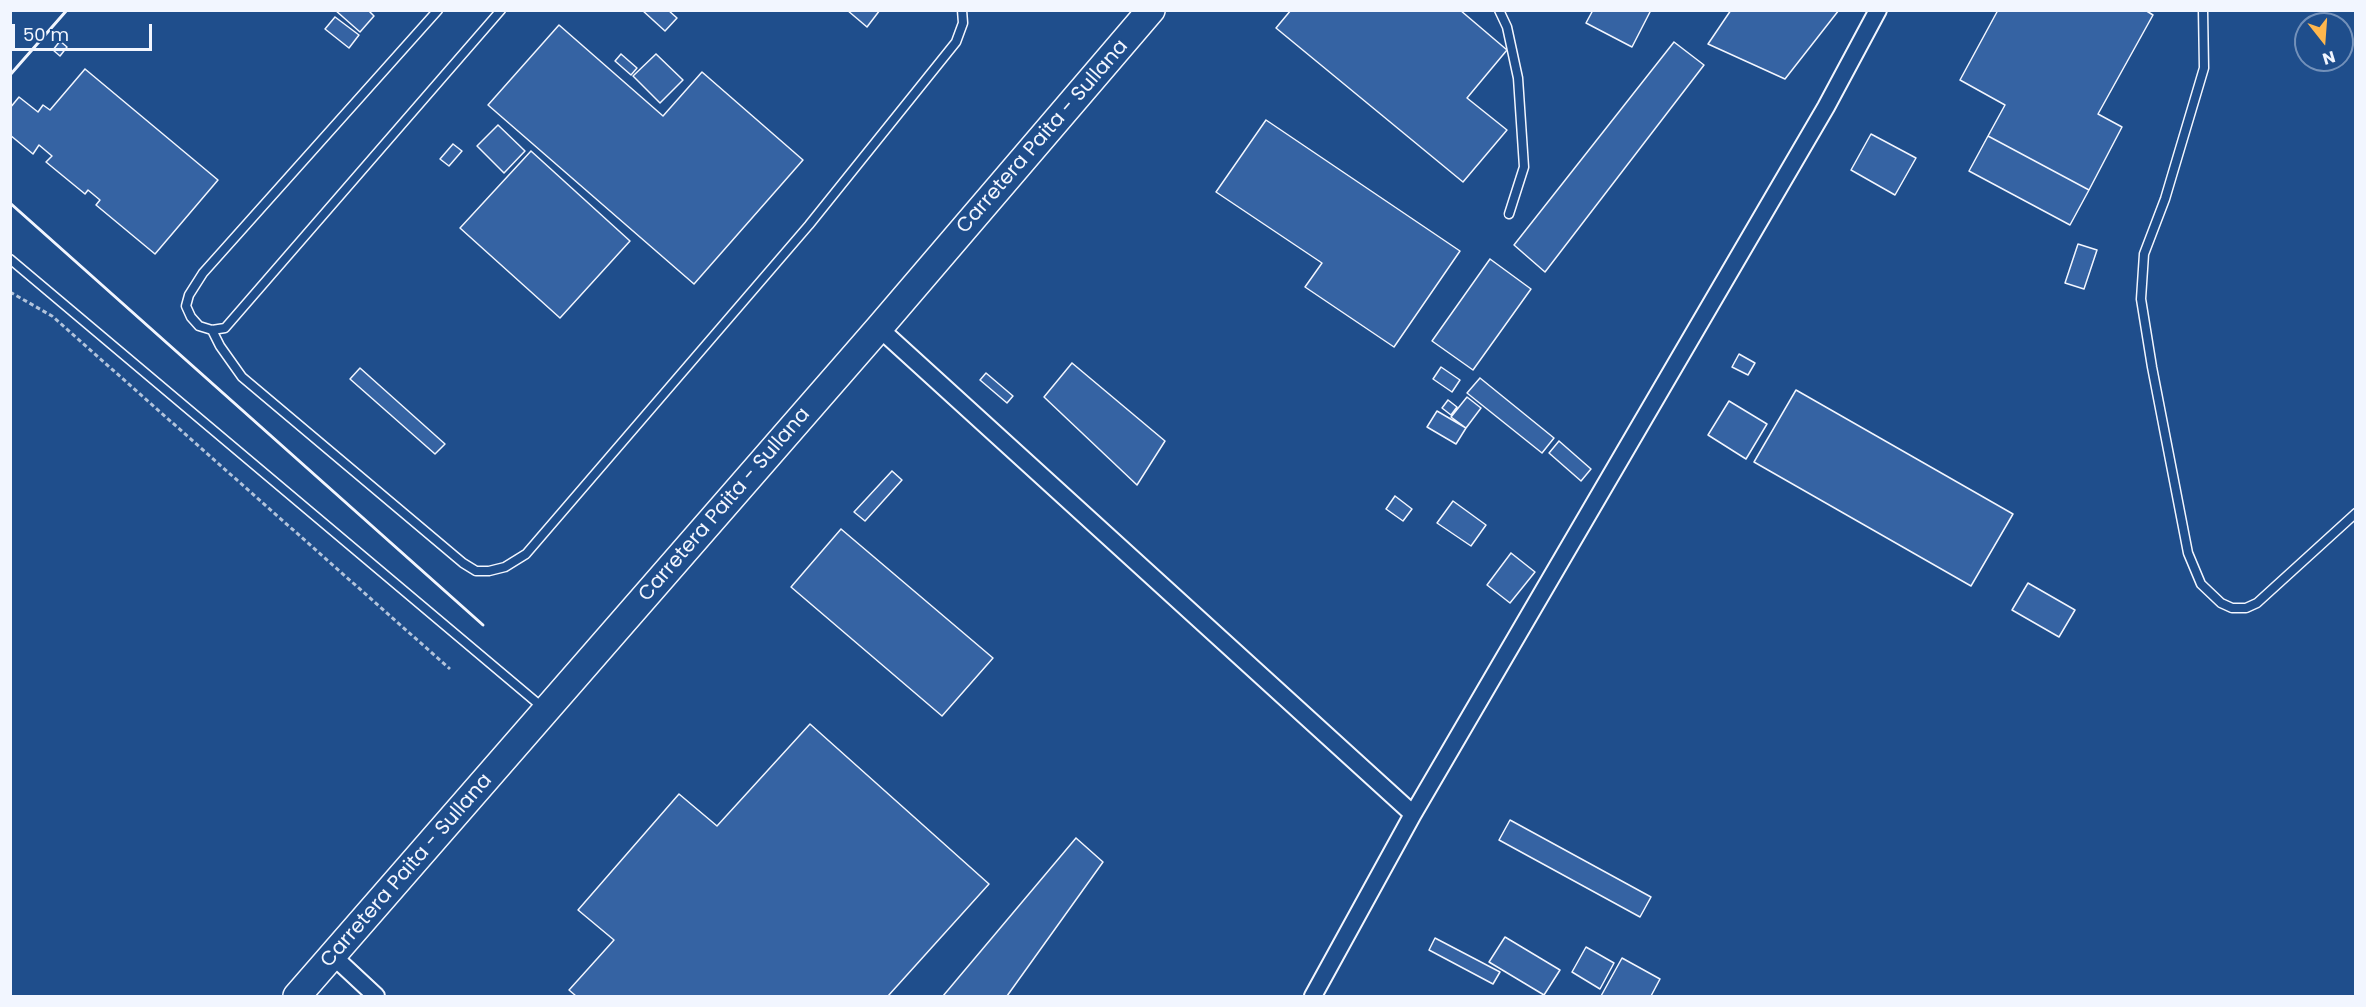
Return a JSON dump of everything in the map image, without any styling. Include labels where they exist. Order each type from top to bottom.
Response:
[{"type":"main road","name":"Carretera Paita - Sullana","points":[[297,996],[879,328],[1151,10]]},
{"type":"street","points":[[1313,996],[1413,814],[1826,107],[1878,10]]},
{"type":"street","points":[[879,328],[1413,814]]},
{"type":"street","points":[[333,956],[376,996]]},
{"type":"lane","points":[[438,10],[203,273],[189,295],[186,306],[191,317],[199,326],[212,330],[225,328],[501,10]]},
{"type":"lane","points":[[212,330],[220,346],[242,377],[463,563],[476,571],[505,567],[525,554],[809,225],[956,42],[963,23],[963,10]]},
{"type":"lane","points":[[1499,10],[1507,27],[1518,78],[1524,167],[1509,214]]},
{"type":"lane","points":[[2203,10],[2204,68],[2165,199],[2144,254],[2141,298],[2188,553],[2201,584],[2221,603],[2232,608],[2246,608],[2257,603],[2355,513]]},
{"type":"lane","points":[[10,259],[547,711]]},
{"type":"path","points":[[10,292],[52,316],[450,669]]},
{"type":"building","points":[[335,10],[368,10],[374,16],[360,32]]},
{"type":"building","points":[[642,10],[668,10],[677,18],[665,31]]},
{"type":"building","points":[[847,10],[880,10],[867,27]]},
{"type":"building","points":[[1291,10],[1460,10],[1507,50],[1467,98],[1507,130],[1463,182],[1276,28]]},
{"type":"building","points":[[1593,10],[1651,10],[1632,47],[1586,23]]},
{"type":"building","points":[[1731,10],[1839,10],[1785,79],[1708,44]]},
{"type":"building","points":[[1998,10],[2145,10],[2153,15],[2098,114],[2122,127],[2089,190],[1988,136],[2005,105],[1960,80]]},
{"type":"building","points":[[335,17],[359,35],[349,48],[325,29]]},
{"type":"building","points":[[559,25],[663,116],[702,72],[803,160],[694,284],[488,105]]},
{"type":"building","points":[[60,41],[67,47],[60,56],[53,50]]},
{"type":"building","points":[[1674,42],[1704,65],[1545,272],[1514,245]]},
{"type":"building","points":[[621,54],[637,68],[631,75],[615,61]]},
{"type":"building","points":[[656,54],[683,80],[660,103],[633,76]]},
{"type":"building","points":[[85,69],[218,180],[155,254],[96,205],[100,200],[88,190],[85,194],[46,162],[52,156],[39,145],[33,154],[10,135],[10,108],[19,97],[38,112],[43,105],[50,110]]},
{"type":"building","points":[[1266,120],[1460,251],[1394,347],[1305,287],[1322,263],[1216,192]]},
{"type":"building","points":[[498,125],[525,151],[504,173],[477,146]]},
{"type":"building","points":[[1871,134],[1916,158],[1895,195],[1851,170]]},
{"type":"building","points":[[1988,136],[2089,190],[2070,225],[1969,171]]},
{"type":"building","points":[[453,144],[462,151],[449,166],[440,159]]},
{"type":"building","points":[[531,151],[630,241],[560,318],[460,228]]},
{"type":"building","points":[[2078,244],[2097,250],[2084,289],[2065,283]]},
{"type":"building","points":[[1490,259],[1531,289],[1473,370],[1432,341]]},
{"type":"building","points":[[1739,354],[1755,363],[1748,375],[1732,367]]},
{"type":"building","points":[[1072,363],[1165,441],[1137,485],[1044,397]]},
{"type":"building","points":[[1441,367],[1460,380],[1452,392],[1433,379]]},
{"type":"building","points":[[360,368],[445,444],[435,454],[350,379]]},
{"type":"building","points":[[986,373],[1013,396],[1007,403],[980,380]]},
{"type":"building","points":[[1480,378],[1554,438],[1542,453],[1467,393]]},
{"type":"building","points":[[1796,390],[2013,514],[1971,586],[1754,462]]},
{"type":"building","points":[[1467,397],[1481,408],[1466,428],[1451,417]]},
{"type":"building","points":[[1448,400],[1457,407],[1451,415],[1442,408]]},
{"type":"building","points":[[1729,401],[1767,424],[1746,459],[1708,435]]},
{"type":"building","points":[[1437,411],[1466,428],[1456,444],[1427,427]]},
{"type":"building","points":[[1559,441],[1591,469],[1581,481],[1549,453]]},
{"type":"building","points":[[892,471],[902,480],[865,521],[854,512]]},
{"type":"building","points":[[1395,496],[1412,509],[1403,521],[1386,509]]},
{"type":"building","points":[[1453,501],[1486,525],[1471,546],[1437,523]]},
{"type":"building","points":[[841,529],[993,658],[942,716],[791,587]]},
{"type":"building","points":[[1511,553],[1535,572],[1510,603],[1487,585]]},
{"type":"building","points":[[2028,583],[2075,610],[2059,637],[2012,610]]},
{"type":"building","points":[[810,724],[989,884],[888,996],[576,996],[569,990],[614,940],[578,910],[679,794],[717,826]]},
{"type":"building","points":[[1510,820],[1651,897],[1640,917],[1499,840]]},
{"type":"building","points":[[1076,838],[1103,862],[1007,996],[943,996]]},
{"type":"building","points":[[1505,937],[1560,970],[1544,995],[1489,962]]},
{"type":"building","points":[[1435,938],[1500,972],[1493,984],[1429,950]]},
{"type":"building","points":[[1586,947],[1614,963],[1600,989],[1572,972]]},
{"type":"building","points":[[1622,958],[1660,979],[1651,996],[1601,996]]},
{"type":"wall","points":[[10,75],[67,10]]},
{"type":"wall","points":[[10,203],[483,625]]}]
